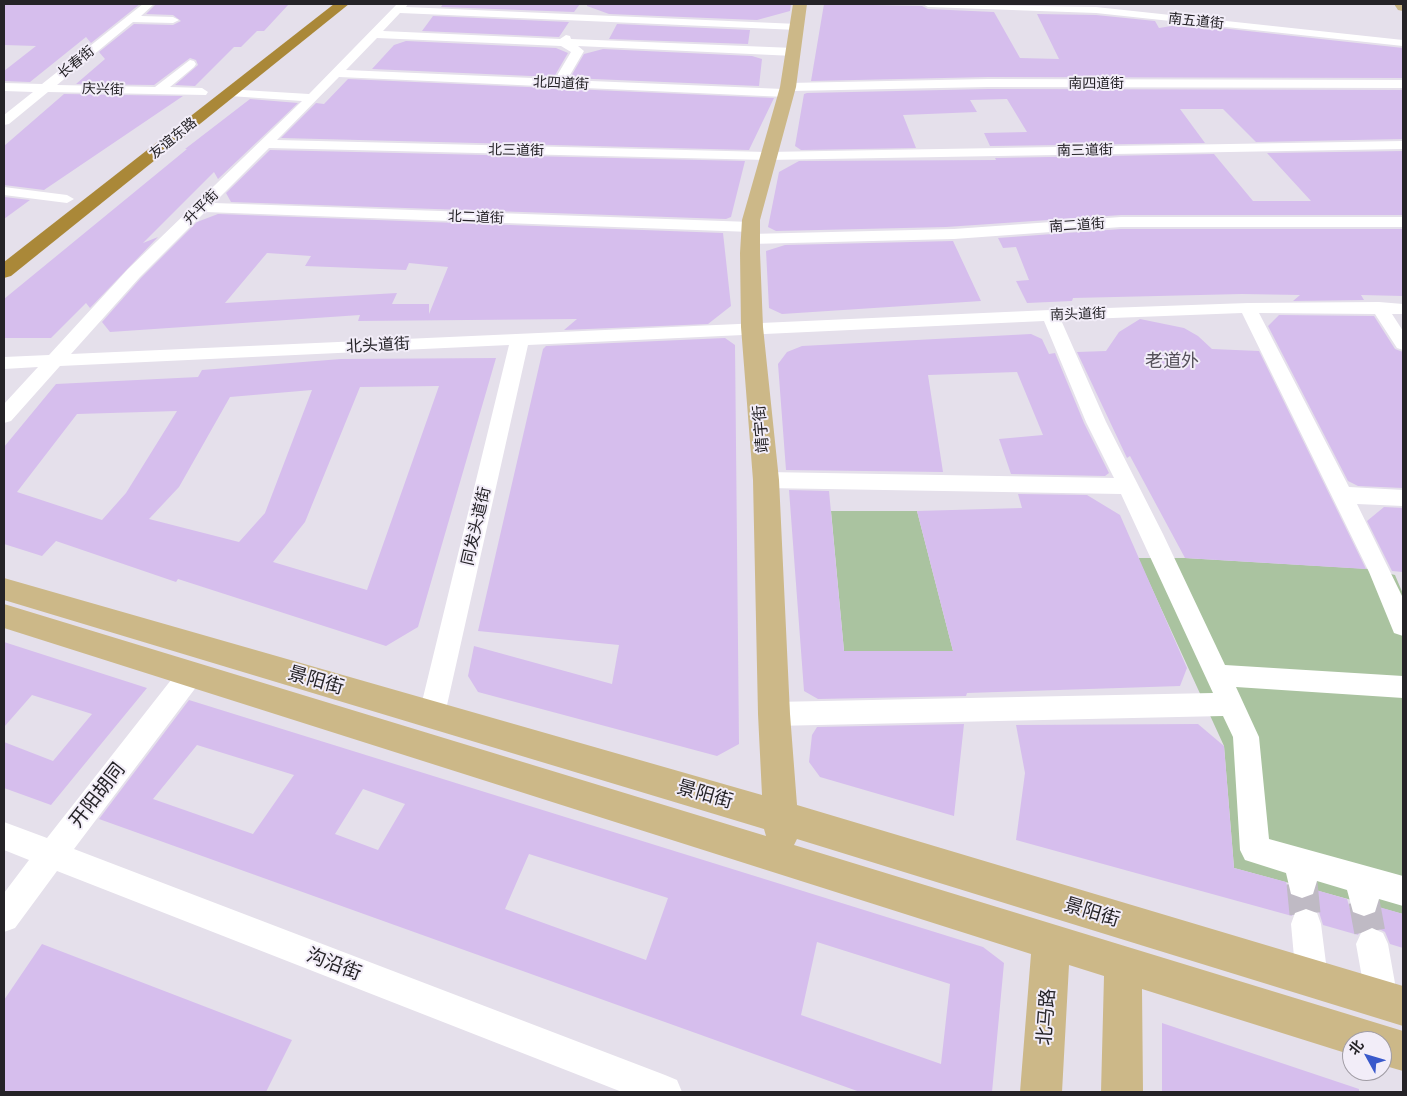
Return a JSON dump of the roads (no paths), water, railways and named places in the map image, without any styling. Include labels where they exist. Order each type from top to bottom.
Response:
[{"type":"highway","points":[[249,57],[321,4]]},
{"type":"highway","name":"友谊东路","points":[[4,272],[224,86],[342,4]]},
{"type":"highway","name":"友谊东路","points":[[179,110],[202,92],[224,86]]},
{"type":"highway","points":[[46,215],[82,187]]},
{"type":"main road","points":[[1400,4],[1403,7]]},
{"type":"main road","name":"靖宇街","points":[[784,860],[774,714],[766,480],[752,327],[750,233],[767,156],[787,90],[798,19]]},
{"type":"main road","name":"景阳街","points":[[4,589],[781,817],[1393,1003]]},
{"type":"main road","name":"景阳街","points":[[4,616],[1342,1032]]},
{"type":"main road","name":"北马路","points":[[1042,1092],[1051,942]]},
{"type":"main road","points":[[1122,1092],[1123,965]]},
{"type":"street","name":"长春街","points":[[4,121],[149,4]]},
{"type":"street","name":"南五道街","points":[[928,4],[1094,7],[1403,43]]},
{"type":"street","points":[[400,7],[578,17],[603,31],[793,52]]},
{"type":"street","name":"升平街","points":[[4,416],[134,273],[312,98],[400,7]]},
{"type":"street","points":[[563,42],[578,17],[598,8],[603,31]]},
{"type":"street","points":[[130,19],[173,20]]},
{"type":"street","points":[[373,34],[563,42],[603,31],[798,19]]},
{"type":"street","points":[[559,83],[578,52],[603,31]]},
{"type":"street","points":[[563,42],[578,52]]},
{"type":"street","points":[[158,91],[190,64]]},
{"type":"street","name":"北四道街","points":[[336,73],[559,83],[787,90]]},
{"type":"street","name":"南四道街","points":[[787,90],[988,83],[1403,84]]},
{"type":"street","points":[[224,86],[312,98]]},
{"type":"street","name":"庆兴街","points":[[4,87],[202,92]]},
{"type":"street","name":"北三道街","points":[[265,144],[767,156]]},
{"type":"street","name":"南三道街","points":[[767,156],[1403,145]]},
{"type":"street","points":[[4,191],[67,199]]},
{"type":"street","name":"北二道街","points":[[201,207],[750,233]]},
{"type":"street","name":"南二道街","points":[[750,233],[954,234],[1120,222],[1403,222]]},
{"type":"street","points":[[1248,308],[1381,572],[1403,626]]},
{"type":"street","name":"南头道街","points":[[752,327],[1248,308],[1403,309]]},
{"type":"street","points":[[1378,308],[1403,344]]},
{"type":"street","points":[[1050,315],[1096,422],[1246,737],[1255,850],[1301,872],[1361,890],[1403,891]]},
{"type":"street","name":"北头道街","points":[[4,363],[752,327]]},
{"type":"street","name":"同发头道街","points":[[432,714],[520,338]]},
{"type":"street","points":[[766,480],[1128,486]]},
{"type":"street","points":[[1342,495],[1403,498]]},
{"type":"street","name":"开阳胡同","points":[[4,917],[191,674]]},
{"type":"street","points":[[1217,675],[1403,687]]},
{"type":"street","points":[[774,714],[1231,704]]},
{"type":"street","name":"沟沿街","points":[[4,836],[665,1092]]},
{"type":"street","points":[[1306,924],[1312,979]]},
{"type":"street","points":[[1372,944],[1393,1003]]},
{"type":"tunnel","points":[[1302,883],[1306,924]]},
{"type":"tunnel","points":[[1364,901],[1372,944]]},
{"type":"district","name":"老道外","points":[[1172,361]]}]
